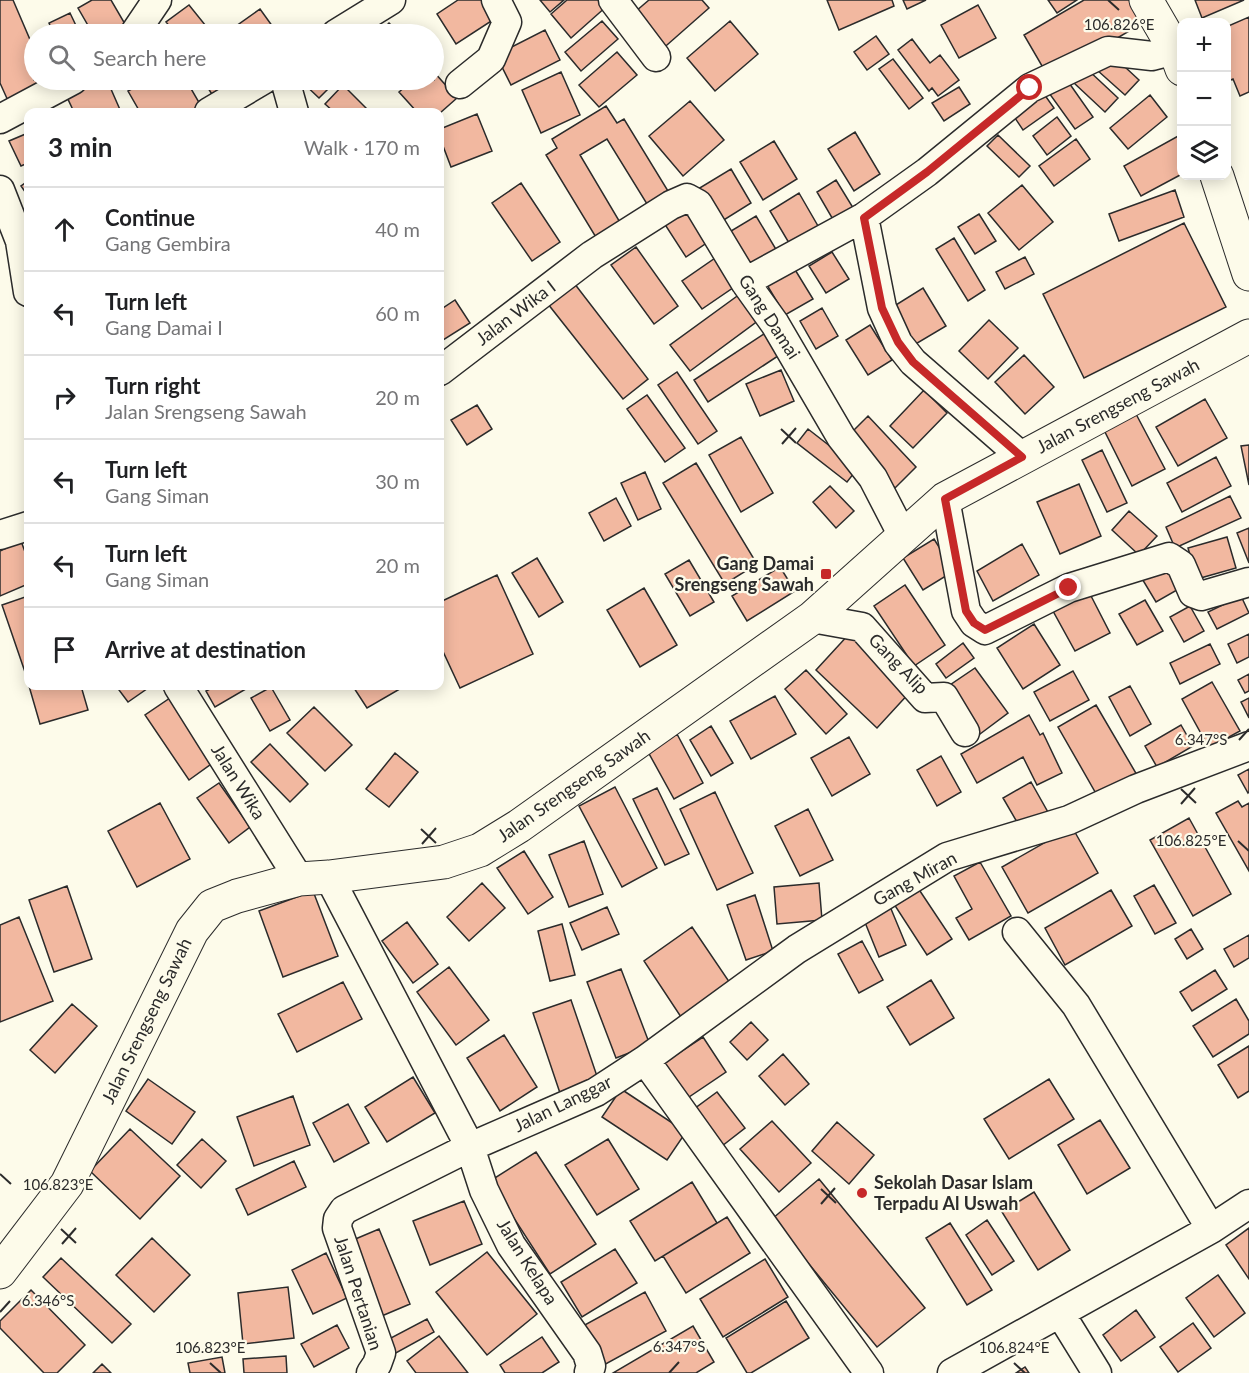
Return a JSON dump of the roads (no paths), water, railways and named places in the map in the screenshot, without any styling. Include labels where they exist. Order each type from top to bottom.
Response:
[{"type":"street","points":[[141,24],[157,0]]},
{"type":"street","points":[[352,24],[391,0]]},
{"type":"street","points":[[460,84],[491,59],[507,22],[496,0]]},
{"type":"street","points":[[613,0],[656,57]]},
{"type":"street","points":[[1146,0],[1177,58]]},
{"type":"street","points":[[745,282],[864,218],[927,172],[1030,88],[1108,51],[1177,60]]},
{"type":"street","points":[[0,119],[54,90]]},
{"type":"street","points":[[216,108],[246,90]]},
{"type":"street","points":[[288,90],[293,108]]},
{"type":"street","points":[[1217,180],[1249,274]]},
{"type":"street","points":[[0,190],[24,238]]},
{"type":"street","name":"Gang Damai","points":[[592,255],[671,205],[687,198],[698,204],[745,282],[775,324],[841,437],[873,478],[903,536]]},
{"type":"street","points":[[864,218],[882,308],[898,342],[913,362],[1022,457]]},
{"type":"street","name":"Jalan Wika I","points":[[444,368],[592,255]]},
{"type":"street","name":"Jalan Srengseng Sawah","points":[[0,1272],[67,1184],[192,931],[212,906],[237,896],[314,878],[444,862],[480,850],[519,826],[812,618],[945,499],[1249,336]]},
{"type":"street","points":[[945,499],[966,611],[974,623],[985,630],[1069,588],[1169,557],[1181,565],[1193,593],[1201,596],[1249,582]]},
{"type":"street","points":[[0,535],[24,527]]},
{"type":"street","name":"Gang Alip","points":[[812,618],[862,627],[925,698],[944,697],[965,732]]},
{"type":"street","name":"Jalan Wika","points":[[181,690],[314,878]]},
{"type":"street","name":"Gang Miran","points":[[645,1060],[797,949],[947,857],[1069,820],[1136,789],[1249,746]]},
{"type":"street","points":[[314,878],[470,1148]]},
{"type":"street","points":[[1017,932],[1076,1005],[1211,1229]]},
{"type":"street","points":[[645,1060],[869,1373]]},
{"type":"street","name":"Jalan Langgar","points":[[470,1148],[596,1092],[645,1060]]},
{"type":"street","name":"Jalan Kelapa","points":[[470,1148],[484,1190],[511,1245],[587,1353],[591,1366],[589,1372]]},
{"type":"street","name":"Jalan Pertanian","points":[[371,1373],[381,1353],[337,1228],[338,1219],[344,1210],[470,1148]]},
{"type":"street","points":[[952,1373],[1211,1229],[1249,1204]]},
{"type":"street","points":[[1060,1313],[1097,1373]]},
{"type":"place","name":"Gang Damai Srengseng Sawah","points":[[826,574]]},
{"type":"place","name":"Sekolah Dasar Islam Terpadu Al Uswah","points":[[862,1193]]}]
